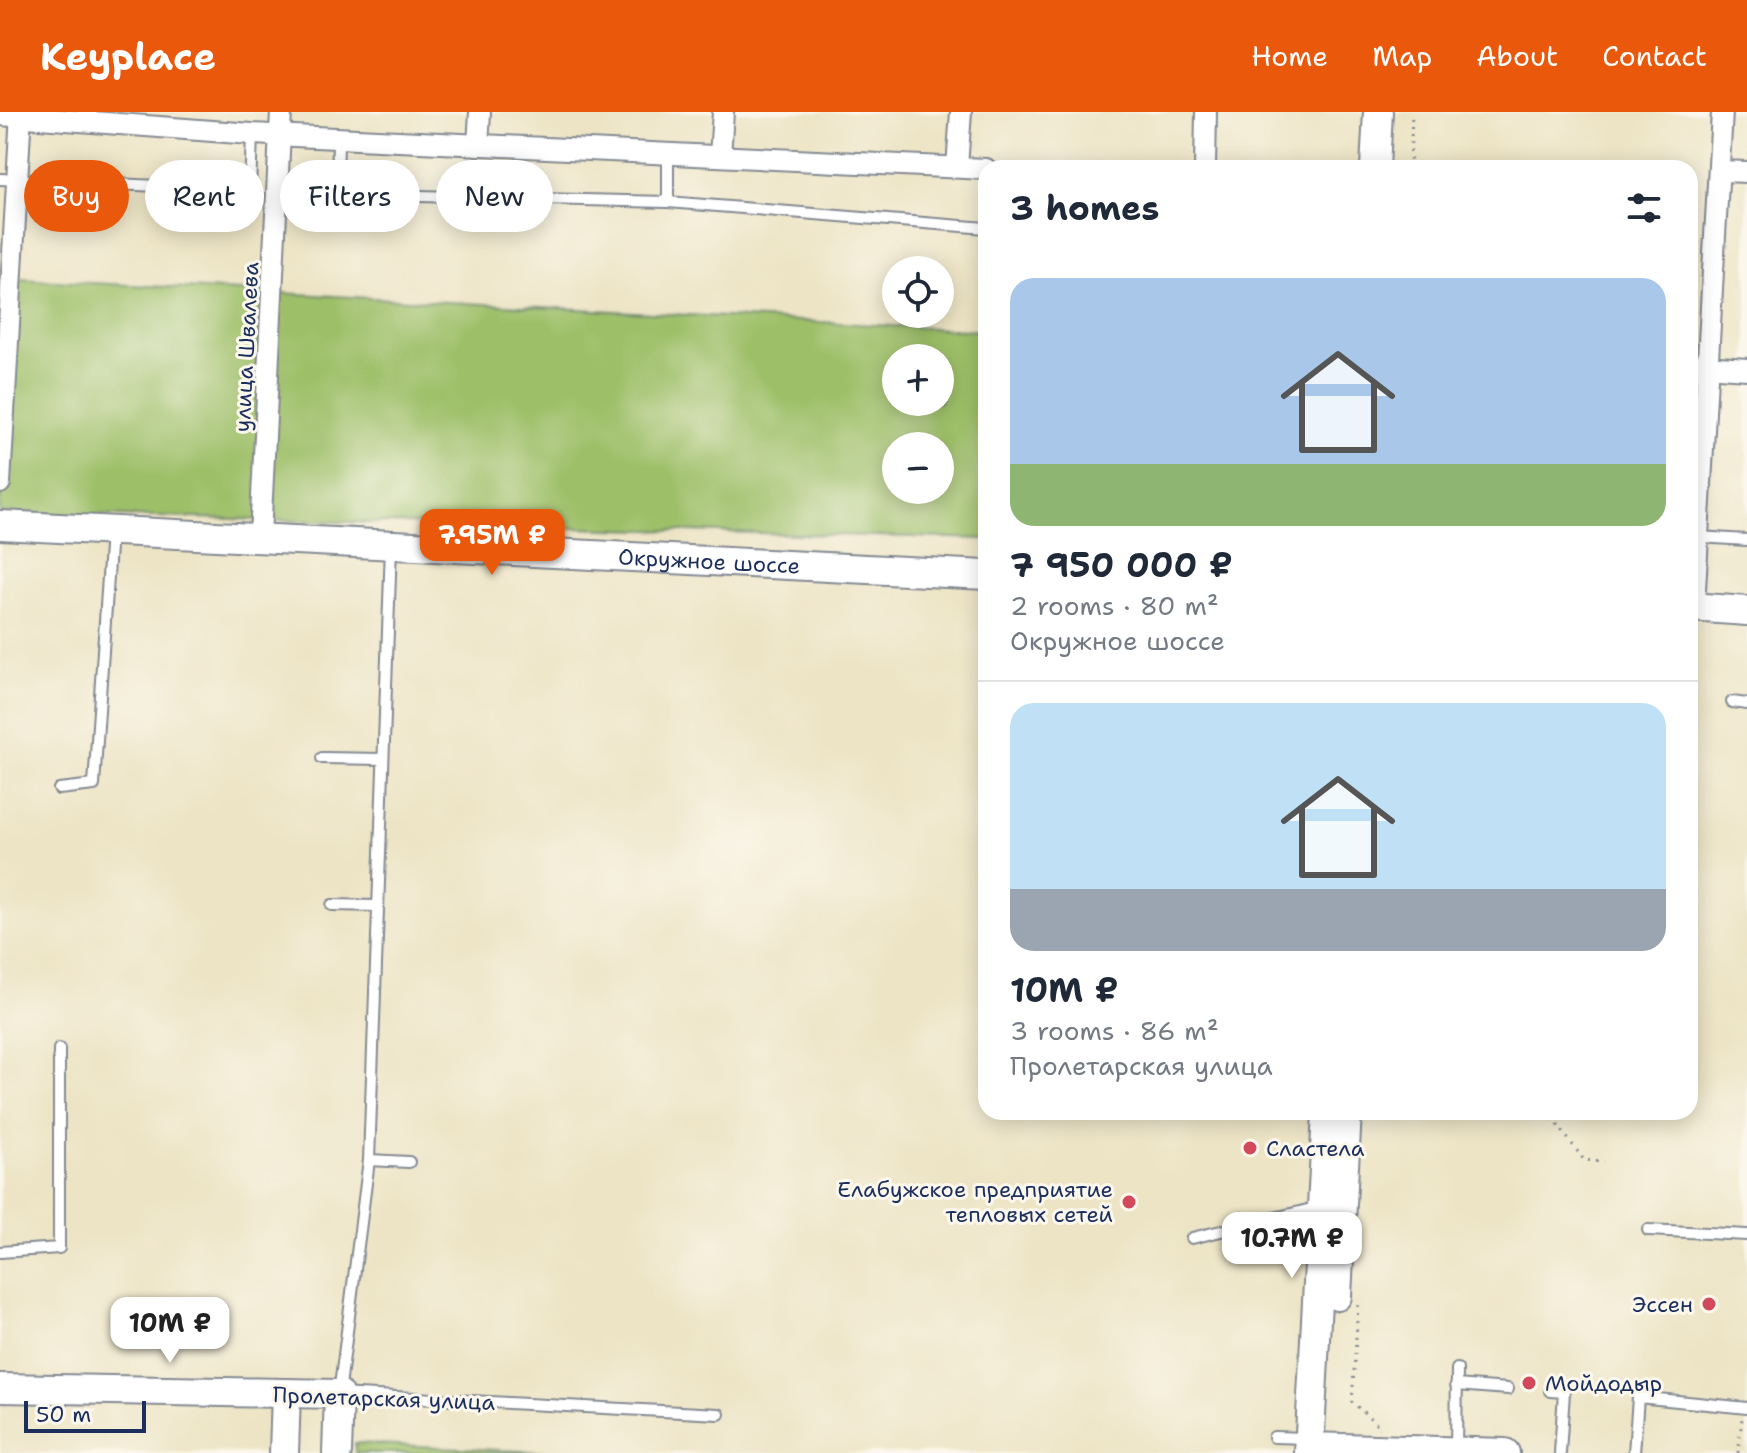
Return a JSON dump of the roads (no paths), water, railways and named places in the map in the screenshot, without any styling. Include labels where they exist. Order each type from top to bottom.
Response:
[{"type":"street","name":"улица Швалева","points":[[260,537],[281,112]]},
{"type":"street","points":[[478,145],[480,112]]},
{"type":"street","points":[[720,156],[723,112]]},
{"type":"street","points":[[957,167],[961,112]]},
{"type":"street","points":[[1205,160],[1206,112]]},
{"type":"street","points":[[1375,160],[1378,112]]},
{"type":"street","points":[[1393,160],[1396,112]]},
{"type":"street","points":[[1698,537],[1700,366],[1721,171],[1722,112]]},
{"type":"street","points":[[0,115],[21,114],[252,134],[978,168]]},
{"type":"street","points":[[0,483],[8,180],[21,114]]},
{"type":"street","points":[[1721,171],[1747,172]]},
{"type":"street","points":[[1700,366],[1747,369]]},
{"type":"street","name":"Окружное шоссе","points":[[0,525],[978,575]]},
{"type":"street","points":[[1698,607],[1747,611]]},
{"type":"street","points":[[1318,1448],[1326,1120]]},
{"type":"street","points":[[1318,1448],[1346,1120]]},
{"type":"street","name":"Пролетарская улица","points":[[0,1388],[339,1394]]},
{"type":"street","points":[[284,1453],[286,1393]]},
{"type":"street","points":[[337,1453],[339,1394]]},
{"type":"street","points":[[1318,1448],[1505,1453]]},
{"type":"lane","points":[[8,180],[250,190],[252,134]]},
{"type":"lane","points":[[338,138],[337,194],[668,202],[978,227]]},
{"type":"lane","points":[[668,153],[668,202]]},
{"type":"lane","points":[[59,789],[94,785],[111,530]]},
{"type":"lane","points":[[1698,537],[1747,540]]},
{"type":"lane","points":[[339,1394],[369,1160],[391,545]]},
{"type":"lane","points":[[1732,702],[1747,704]]},
{"type":"lane","points":[[322,758],[383,759]]},
{"type":"lane","points":[[332,905],[378,906]]},
{"type":"lane","points":[[0,1252],[59,1248],[59,1049]]},
{"type":"lane","points":[[369,1160],[409,1162]]},
{"type":"lane","points":[[1192,1238],[1322,1206]]},
{"type":"lane","points":[[1648,1230],[1747,1235]]},
{"type":"lane","points":[[1456,1451],[1457,1369]]},
{"type":"lane","points":[[1456,1385],[1508,1389]]},
{"type":"lane","points":[[1550,1391],[1564,1392],[1560,1453]]},
{"type":"lane","name":"Пролетарская улица","points":[[339,1394],[719,1414]]},
{"type":"lane","points":[[1634,1453],[1638,1397],[1745,1408]]},
{"type":"lane","points":[[1274,1437],[1318,1448]]},
{"type":"place","name":"Сластела","points":[[1250,1148]]},
{"type":"place","name":"Елабужское предприятие тепловых сетей","points":[[1129,1202]]},
{"type":"place","name":"Эссен","points":[[1709,1304]]},
{"type":"place","name":"Мойдодыр","points":[[1529,1383]]}]
